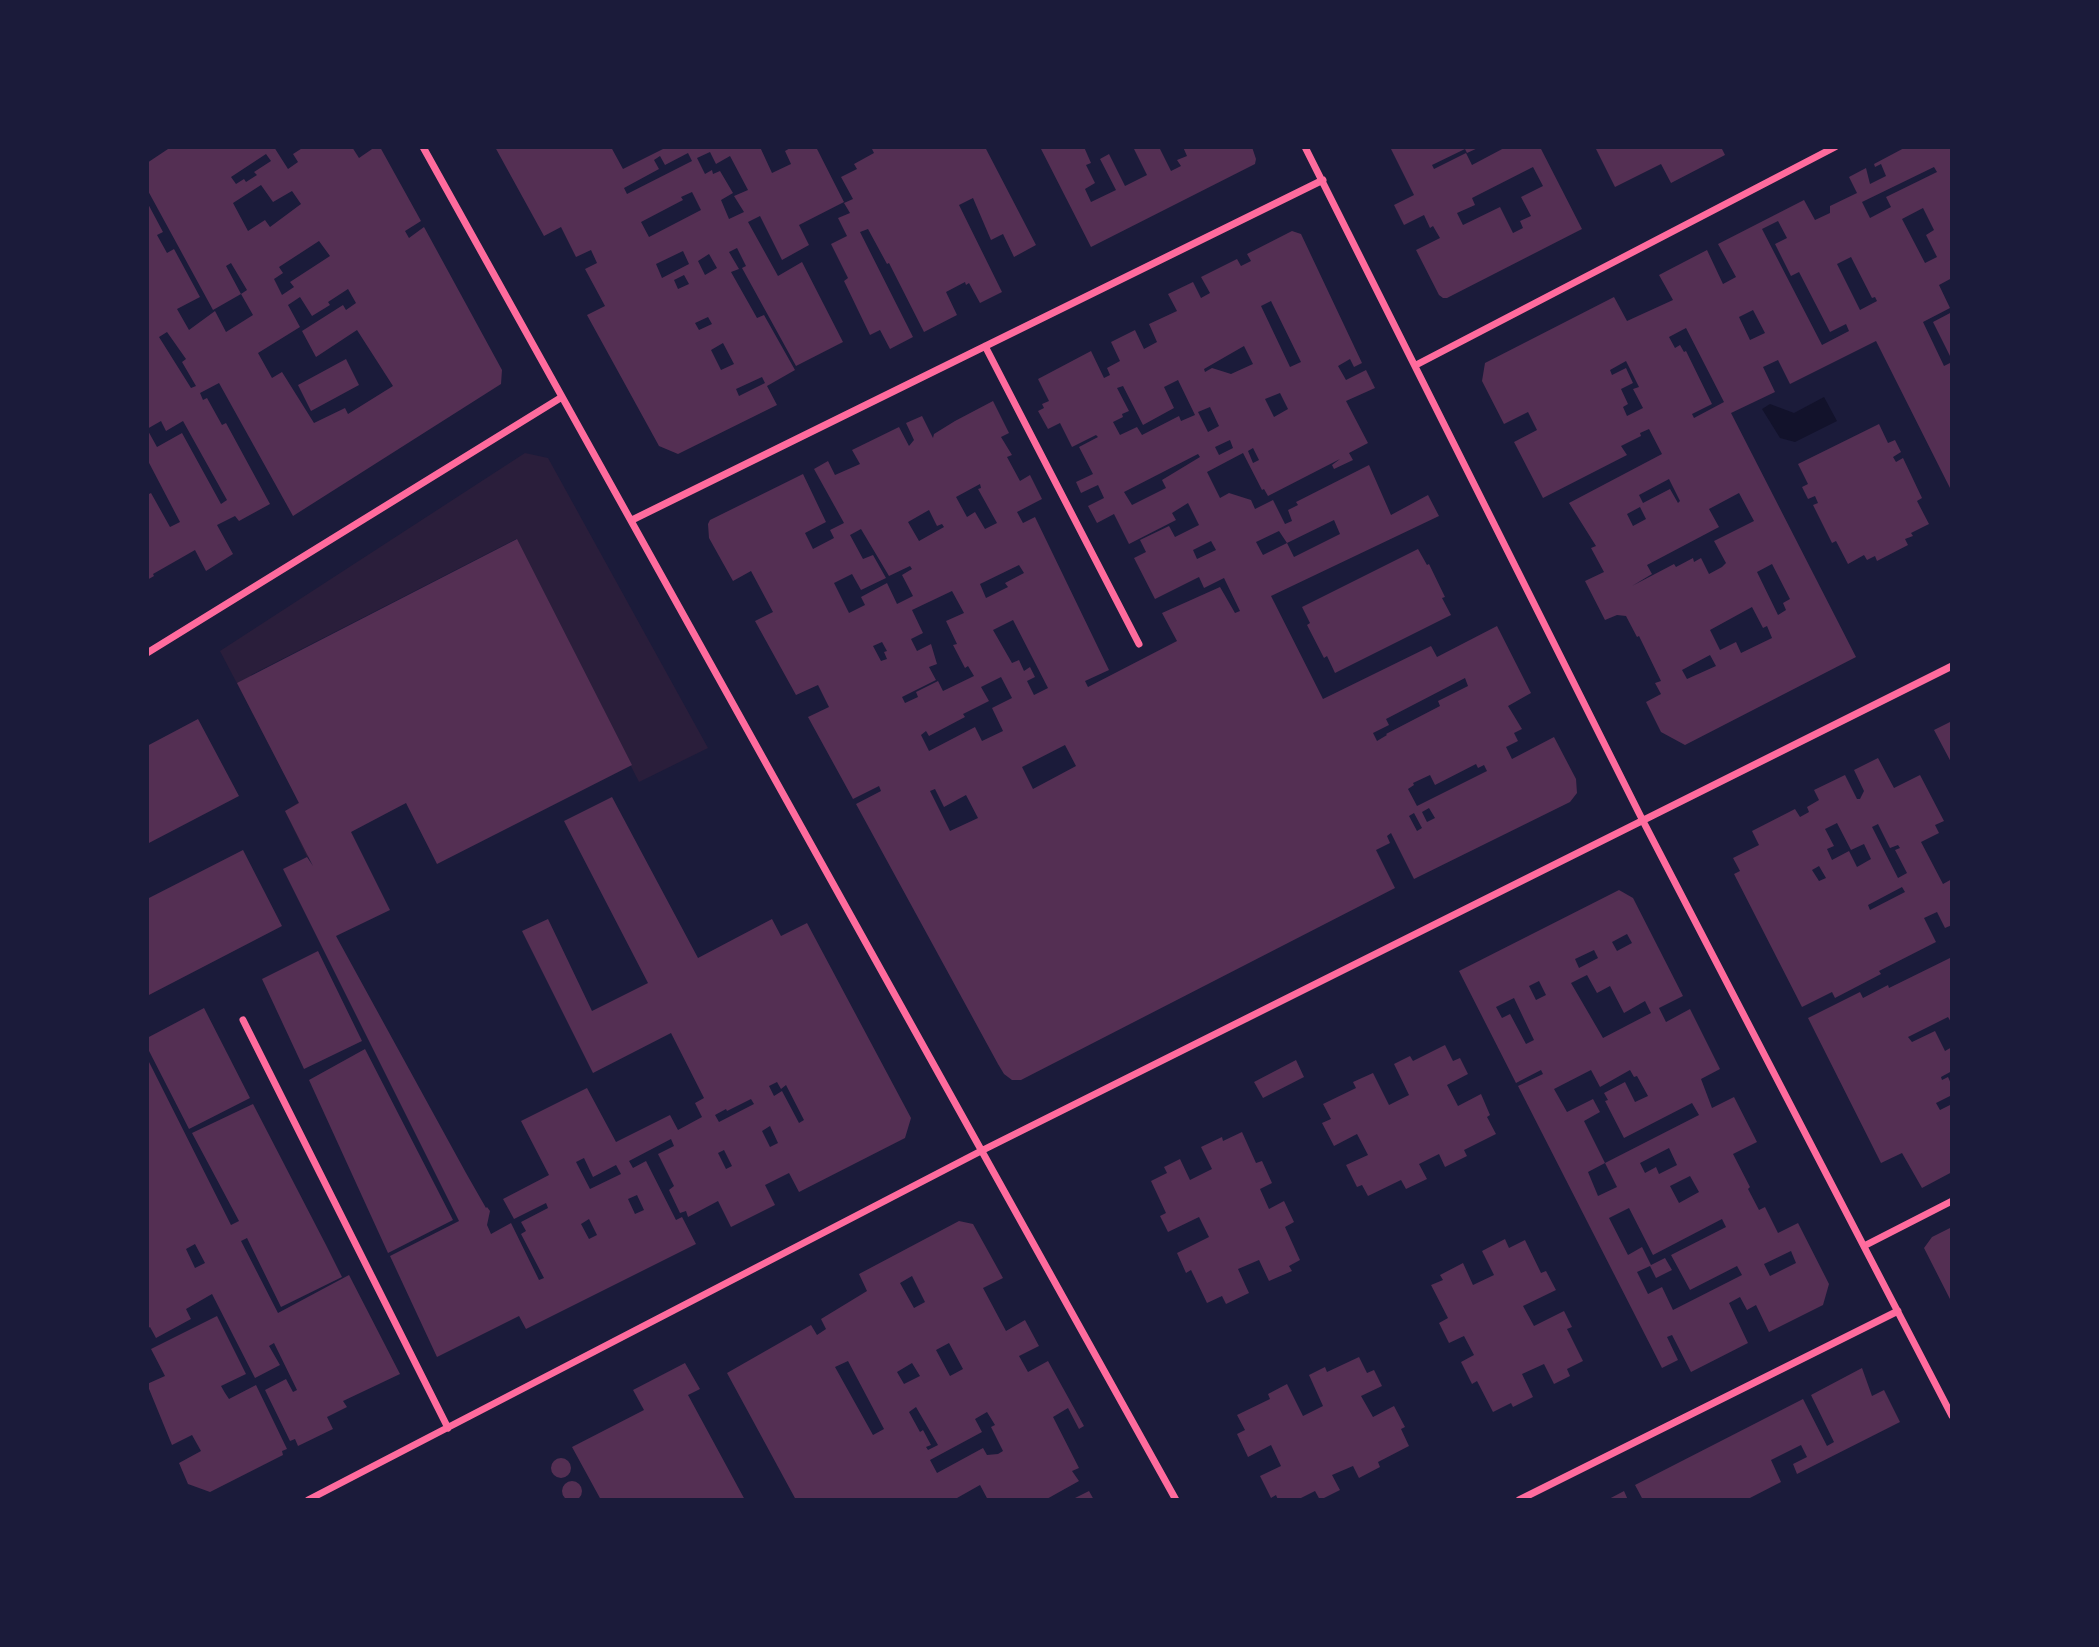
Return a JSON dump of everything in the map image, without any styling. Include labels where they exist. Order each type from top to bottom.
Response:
[{"type":"street","points":[[423,147],[1175,1500]]},
{"type":"street","points":[[1305,147],[1643,821],[1952,1416]]},
{"type":"street","points":[[1416,365],[1835,147]]},
{"type":"street","points":[[632,520],[1323,180]]},
{"type":"street","points":[[985,346],[1139,643]]},
{"type":"street","points":[[147,653],[562,397]]},
{"type":"street","points":[[308,1500],[981,1151],[1952,666]]},
{"type":"street","points":[[243,1020],[448,1428]]},
{"type":"street","points":[[1864,1246],[1952,1201]]},
{"type":"street","points":[[1519,1500],[1898,1311]]},
{"type":"shaded area","points":[[1824,397],[1837,421],[1795,442],[1780,438],[1762,409],[1770,404],[1794,413]]},
{"type":"shaded area","points":[[525,453],[548,458],[708,748],[639,782],[516,539],[251,675],[321,813],[314,855],[307,857],[285,811],[299,802],[220,651]]},
{"type":"building","points":[[171,147],[274,147],[288,169],[298,162],[293,154],[304,147],[352,147],[359,158],[375,147],[380,147],[421,221],[405,231],[409,238],[424,227],[502,370],[501,384],[293,516],[219,383],[200,393],[203,400],[207,398],[222,425],[226,423],[270,504],[239,521],[235,516],[217,525],[233,554],[206,571],[195,550],[147,580],[147,495],[151,493],[170,527],[180,522],[147,459],[147,429],[147,202],[163,232],[157,235],[167,253],[174,249],[200,297],[177,309],[189,330],[215,311],[226,332],[253,315],[241,294],[213,310],[147,189],[147,163]],"holes":[[[266,154],[271,161],[254,172],[257,175],[246,182],[244,179],[236,184],[231,177]],[[261,185],[273,202],[292,191],[301,204],[270,227],[265,220],[248,231],[233,203]],[[319,241],[330,256],[290,282],[294,287],[282,295],[274,279],[283,273],[279,267]],[[231,263],[247,290],[241,294],[226,266]],[[348,289],[356,303],[346,310],[343,305],[302,331],[316,357],[357,330],[393,386],[348,414],[345,408],[314,423],[282,372],[272,378],[258,353],[300,327],[288,305],[300,297],[312,316],[330,305],[328,302]],[[167,332],[186,359],[182,362],[196,386],[191,388],[159,337]],[[161,421],[166,431],[183,421],[227,500],[221,504],[182,433],[157,447],[147,429]]]},
{"type":"building","points":[[495,147],[611,147],[623,169],[667,147],[760,147],[772,173],[791,164],[785,151],[792,147],[816,147],[844,202],[799,225],[809,245],[782,260],[760,216],[748,222],[778,276],[802,262],[843,342],[796,366],[742,268],[746,266],[737,248],[729,252],[739,269],[731,272],[757,318],[764,315],[795,370],[767,386],[777,405],[678,454],[659,446],[587,315],[605,306],[585,269],[597,263],[591,250],[576,257],[561,227],[544,236]],"holes":[[[710,152],[716,164],[730,156],[748,190],[734,196],[744,212],[729,219],[721,200],[733,193],[720,171],[713,174],[712,170],[705,174],[697,158]],[[688,153],[692,161],[627,194],[624,188],[659,169],[654,160],[660,156],[665,165]],[[692,192],[701,210],[649,237],[641,222],[683,200],[681,197]],[[683,251],[689,264],[662,278],[656,264]],[[709,254],[717,268],[705,275],[698,261]],[[684,275],[689,284],[678,289],[674,280]],[[708,317],[712,324],[699,330],[695,323]],[[723,343],[734,364],[721,370],[711,350]],[[762,377],[765,383],[739,396],[736,389]]]},
{"type":"building","points":[[871,147],[985,147],[1036,245],[1014,257],[1003,234],[991,240],[973,198],[959,205],[1002,292],[980,303],[969,283],[966,285],[965,282],[946,292],[957,315],[924,332],[889,263],[887,264],[868,229],[860,232],[913,337],[890,349],[880,330],[870,335],[844,281],[848,278],[831,244],[847,236],[838,218],[850,213],[844,203],[853,199],[841,177],[857,169],[854,164],[874,153]]},
{"type":"building","points":[[1040,147],[1084,147],[1091,163],[1086,165],[1095,183],[1085,189],[1091,202],[1116,190],[1100,159],[1109,154],[1125,186],[1147,175],[1133,147],[1159,147],[1171,171],[1181,166],[1177,160],[1187,156],[1183,147],[1252,147],[1256,159],[1255,164],[1091,247]]},
{"type":"building","points":[[1390,147],[1480,147],[1467,153],[1465,149],[1432,165],[1434,169],[1466,153],[1472,165],[1506,147],[1540,147],[1582,229],[1443,298],[1416,250],[1440,238],[1433,226],[1430,228],[1424,215],[1404,225],[1394,205],[1414,195]],"holes":[[[1533,167],[1543,186],[1521,197],[1531,216],[1520,221],[1523,228],[1513,233],[1500,207],[1463,225],[1457,213],[1475,205],[1472,198]]]},
{"type":"building","points":[[1595,147],[1721,147],[1725,155],[1671,183],[1661,164],[1615,187]]},
{"type":"building","points":[[1906,147],[1952,147],[1952,278],[1939,285],[1950,308],[1923,322],[1944,366],[1952,362],[1952,492],[1876,341],[1790,384],[1778,360],[1763,367],[1775,392],[1731,413],[1856,657],[1685,745],[1661,732],[1646,702],[1661,694],[1655,683],[1661,681],[1639,636],[1637,637],[1626,616],[1617,615],[1605,620],[1585,581],[1604,572],[1591,548],[1596,546],[1569,503],[1662,454],[1649,429],[1621,446],[1627,455],[1543,498],[1514,442],[1537,430],[1528,412],[1504,424],[1482,381],[1485,363],[1614,297],[1627,321],[1673,300],[1659,275],[1707,250],[1723,284],[1736,277],[1718,244],[1804,200],[1815,220],[1830,213],[1830,206],[1857,193],[1849,177],[1866,168],[1870,184],[1886,176],[1881,164],[1875,167],[1874,164]],"holes":[[[1934,167],[1937,172],[1886,197],[1891,207],[1870,218],[1862,202]],[[1923,208],[1934,230],[1926,235],[1937,257],[1925,263],[1902,219]],[[1778,221],[1787,238],[1775,244],[1791,276],[1799,272],[1830,332],[1846,324],[1849,331],[1822,345],[1762,229]],[[1851,257],[1872,298],[1875,297],[1877,301],[1860,310],[1837,264]],[[1753,310],[1765,333],[1750,340],[1739,317]],[[1686,328],[1724,402],[1694,418],[1692,414],[1712,404],[1686,351],[1684,352],[1680,345],[1675,348],[1669,337]],[[1626,361],[1639,387],[1633,389],[1643,408],[1627,416],[1623,407],[1628,404],[1621,389],[1633,383],[1626,368],[1612,375],[1610,370]],[[1669,479],[1680,501],[1678,503],[1670,489],[1643,503],[1639,495]],[[1739,493],[1754,521],[1714,541],[1726,563],[1722,567],[1709,574],[1701,558],[1694,562],[1693,558],[1676,567],[1674,564],[1632,586],[1652,574],[1647,565],[1719,527],[1709,509]],[[1640,507],[1646,519],[1633,526],[1627,514]],[[1772,564],[1790,599],[1783,603],[1786,610],[1778,615],[1757,572]],[[1752,607],[1763,628],[1767,626],[1772,638],[1741,653],[1736,642],[1720,650],[1710,630]],[[1710,655],[1716,666],[1687,679],[1682,670]]]},
{"type":"building","points":[[1292,231],[1301,234],[1362,363],[1354,367],[1350,359],[1338,366],[1346,380],[1366,370],[1375,388],[1346,401],[1368,443],[1349,453],[1353,460],[1334,469],[1332,465],[1340,459],[1268,496],[1264,489],[1262,490],[1243,453],[1207,472],[1220,498],[1229,493],[1251,500],[1255,509],[1273,500],[1285,524],[1292,521],[1288,510],[1298,505],[1296,502],[1369,465],[1391,515],[1428,495],[1439,516],[1271,596],[1323,699],[1431,646],[1437,657],[1497,626],[1531,693],[1508,706],[1522,729],[1514,733],[1518,741],[1506,747],[1512,759],[1554,737],[1576,779],[1577,793],[1570,802],[1414,879],[1391,833],[1387,836],[1390,843],[1376,850],[1395,888],[1021,1080],[1012,1080],[998,1064],[856,804],[881,791],[879,786],[853,799],[808,717],[829,707],[818,685],[796,695],[755,621],[773,612],[751,571],[733,581],[709,538],[708,524],[710,520],[803,474],[826,522],[805,533],[813,549],[834,538],[830,530],[844,523],[814,469],[828,461],[835,475],[860,464],[852,450],[899,427],[909,446],[914,440],[906,423],[922,416],[933,438],[934,434],[955,421],[993,401],[1009,433],[1001,437],[1012,455],[1007,457],[1020,481],[1030,475],[1042,499],[1017,512],[1023,523],[1035,517],[1109,670],[1085,681],[1088,687],[1177,641],[1162,613],[1220,587],[1235,613],[1240,611],[1224,578],[1204,588],[1199,577],[1155,599],[1134,558],[1146,552],[1140,540],[1169,526],[1175,537],[1199,525],[1188,503],[1172,513],[1176,520],[1129,544],[1114,514],[1097,523],[1088,506],[1104,498],[1098,485],[1081,493],[1076,482],[1093,474],[1079,447],[1098,437],[1096,435],[1072,447],[1060,423],[1048,429],[1038,411],[1044,408],[1042,404],[1049,401],[1038,379],[1091,351],[1104,378],[1110,375],[1107,368],[1120,361],[1111,342],[1135,330],[1144,349],[1157,342],[1149,324],[1177,311],[1168,294],[1193,282],[1201,298],[1210,293],[1201,277],[1237,259],[1241,266],[1251,261],[1247,254]],"holes":[[[1271,301],[1301,362],[1290,367],[1261,306]],[[1244,346],[1253,364],[1231,374],[1212,368],[1205,372],[1204,369]],[[1178,380],[1195,415],[1181,421],[1179,416],[1142,435],[1137,427],[1120,435],[1113,422],[1129,411],[1117,388],[1123,386],[1143,425],[1174,408],[1164,387]],[[1280,393],[1288,409],[1274,417],[1265,399]],[[1210,407],[1219,426],[1208,432],[1198,412]],[[1230,440],[1233,448],[1219,455],[1215,447]],[[1253,448],[1259,460],[1253,463],[1248,451]],[[1198,454],[1200,457],[1162,480],[1166,488],[1132,505],[1124,492]],[[980,484],[981,488],[978,489],[997,523],[985,529],[975,512],[967,517],[956,497]],[[929,510],[937,526],[942,524],[944,527],[919,541],[908,522]],[[1334,520],[1340,534],[1294,557],[1287,543]],[[861,529],[889,576],[910,566],[912,569],[902,575],[913,596],[897,604],[887,583],[861,597],[865,605],[849,613],[834,583],[852,574],[861,590],[886,578],[873,555],[863,559],[850,535]],[[1279,531],[1287,543],[1263,555],[1256,542]],[[1211,541],[1216,550],[1197,559],[1193,550]],[[1019,565],[1024,573],[1005,583],[1008,587],[986,598],[980,584]],[[952,591],[964,613],[946,621],[957,644],[953,645],[965,668],[968,666],[974,676],[943,691],[938,681],[916,692],[918,697],[905,703],[902,697],[936,680],[929,667],[937,664],[931,644],[917,651],[911,639],[923,633],[912,610]],[[1013,620],[1048,688],[1034,695],[1027,681],[1035,677],[1030,667],[1024,671],[1019,660],[1012,663],[993,630]],[[882,642],[887,651],[884,652],[887,659],[881,661],[873,646]],[[1001,677],[1012,698],[992,708],[1003,731],[982,741],[975,727],[929,751],[921,735],[926,731],[929,736],[965,717],[963,714],[989,701],[981,687]],[[1465,678],[1468,686],[1438,701],[1440,706],[1377,741],[1373,733],[1389,725],[1386,719]],[[1065,745],[1076,766],[1033,789],[1022,767]],[[1476,764],[1478,768],[1484,765],[1487,771],[1417,806],[1408,789],[1413,783],[1430,775],[1435,785]],[[935,789],[944,807],[966,795],[978,818],[950,831],[930,791]],[[1429,808],[1435,818],[1427,822],[1422,812]],[[1414,813],[1422,828],[1417,831],[1409,816]]]},
{"type":"building","points":[[1952,312],[1952,360],[1933,322]]},
{"type":"building","points":[[346,359],[359,385],[311,411],[298,385]]},
{"type":"building","points":[[1879,424],[1888,443],[1895,440],[1901,452],[1893,457],[1896,462],[1903,458],[1922,498],[1917,501],[1929,524],[1905,539],[1908,545],[1877,561],[1875,556],[1867,560],[1864,555],[1848,564],[1836,541],[1832,543],[1813,505],[1818,503],[1815,496],[1808,499],[1802,487],[1808,484],[1798,464]]},
{"type":"building","points":[[517,539],[632,765],[437,864],[406,803],[351,832],[390,910],[336,936],[466,1173],[490,1211],[487,1225],[491,1234],[511,1223],[539,1280],[544,1278],[521,1234],[526,1231],[521,1222],[548,1208],[546,1203],[514,1219],[503,1199],[549,1175],[521,1121],[587,1088],[616,1142],[670,1115],[678,1130],[702,1117],[695,1103],[704,1098],[671,1033],[593,1073],[522,931],[548,919],[592,1011],[648,983],[564,821],[612,797],[698,958],[772,919],[781,936],[807,923],[911,1118],[905,1138],[799,1192],[789,1173],[765,1185],[775,1205],[731,1227],[718,1201],[688,1217],[686,1211],[680,1213],[669,1190],[674,1186],[658,1154],[674,1146],[671,1139],[629,1161],[633,1168],[646,1161],[676,1220],[682,1217],[696,1244],[526,1329],[519,1316],[437,1357],[390,1256],[459,1221],[283,869],[307,857],[313,866],[285,811],[299,803],[237,683]],"holes":[[[777,1082],[781,1089],[786,1085],[804,1120],[799,1123],[782,1091],[774,1096],[769,1086]],[[751,1099],[754,1104],[719,1122],[715,1115],[726,1109],[727,1111]],[[770,1126],[778,1143],[770,1147],[762,1131]],[[724,1150],[732,1166],[726,1169],[718,1153]],[[584,1158],[593,1177],[616,1165],[621,1174],[590,1189],[576,1162]],[[637,1195],[644,1210],[635,1214],[628,1199]],[[589,1219],[597,1235],[589,1239],[581,1224]]]},
{"type":"building","points":[[1418,549],[1427,565],[1429,564],[1451,615],[1335,673],[1307,625],[1310,623],[1302,607]]},
{"type":"building","points":[[198,719],[239,796],[147,844],[147,746]]},
{"type":"building","points":[[1952,721],[1952,764],[1934,730]]},
{"type":"building","points":[[1878,758],[1894,788],[1920,775],[1944,821],[1935,825],[1939,833],[1921,842],[1943,884],[1952,879],[1952,925],[1945,928],[1937,912],[1924,918],[1936,942],[1879,971],[1881,974],[1835,998],[1832,992],[1802,1007],[1734,874],[1740,871],[1733,858],[1759,845],[1752,831],[1795,809],[1800,817],[1809,812],[1807,807],[1819,800],[1814,790],[1845,775],[1857,799],[1860,799],[1864,791],[1854,770]],"holes":[[[1837,823],[1851,850],[1864,844],[1871,859],[1857,867],[1849,851],[1832,860],[1827,849],[1834,846],[1825,829]],[[1878,824],[1890,848],[1898,845],[1900,848],[1895,850],[1907,873],[1898,878],[1872,827]],[[1819,866],[1826,878],[1819,881],[1812,870]],[[1902,887],[1905,892],[1870,910],[1868,905]]]},
{"type":"building","points":[[243,850],[282,926],[147,996],[147,899]]},
{"type":"building","points":[[1619,890],[1633,898],[1683,996],[1659,1008],[1666,1022],[1690,1009],[1720,1069],[1701,1079],[1712,1108],[1734,1097],[1757,1142],[1733,1154],[1750,1187],[1748,1189],[1759,1210],[1765,1207],[1778,1233],[1798,1223],[1829,1284],[1823,1305],[1769,1332],[1756,1305],[1747,1310],[1740,1297],[1729,1303],[1748,1343],[1691,1372],[1672,1335],[1667,1337],[1678,1360],[1662,1368],[1518,1086],[1543,1074],[1541,1070],[1516,1083],[1459,971]],"holes":[[[1627,934],[1632,943],[1617,951],[1612,942]],[[1594,950],[1598,958],[1579,968],[1575,959]],[[1587,975],[1597,993],[1610,986],[1624,1013],[1645,1001],[1651,1013],[1603,1038],[1571,983]],[[1539,981],[1546,995],[1536,1000],[1529,986]],[[1514,998],[1534,1040],[1526,1044],[1510,1014],[1502,1018],[1496,1007]],[[1591,1070],[1600,1087],[1630,1070],[1634,1077],[1637,1076],[1648,1096],[1635,1102],[1625,1082],[1604,1093],[1608,1100],[1605,1101],[1624,1138],[1692,1103],[1699,1115],[1605,1163],[1584,1121],[1600,1112],[1593,1099],[1567,1112],[1554,1089]],[[1669,1148],[1677,1165],[1659,1174],[1656,1167],[1645,1173],[1640,1163]],[[1605,1163],[1617,1187],[1598,1196],[1588,1172]],[[1690,1176],[1699,1192],[1679,1203],[1670,1186]],[[1629,1208],[1653,1255],[1722,1219],[1726,1227],[1671,1255],[1690,1290],[1737,1266],[1742,1275],[1673,1310],[1662,1287],[1648,1294],[1637,1272],[1650,1266],[1656,1278],[1672,1270],[1665,1258],[1651,1265],[1642,1247],[1628,1255],[1609,1218]],[[1791,1251],[1796,1263],[1770,1276],[1764,1264]]]},
{"type":"building","points":[[318,951],[362,1041],[304,1069],[262,979]]},
{"type":"building","points":[[1952,957],[1952,1024],[1948,1017],[1908,1037],[1912,1042],[1935,1031],[1945,1051],[1952,1047],[1952,1071],[1941,1077],[1942,1080],[1948,1077],[1952,1095],[1936,1103],[1940,1110],[1952,1104],[1952,1172],[1922,1188],[1902,1153],[1881,1163],[1808,1018],[1860,992],[1863,998],[1888,985],[1889,988]]},
{"type":"building","points":[[204,1008],[250,1098],[189,1129],[147,1047],[147,1038]]},
{"type":"building","points":[[1445,1045],[1453,1061],[1460,1058],[1468,1074],[1447,1085],[1458,1106],[1481,1094],[1490,1115],[1487,1117],[1496,1134],[1464,1150],[1467,1156],[1445,1167],[1439,1154],[1419,1164],[1427,1179],[1406,1189],[1401,1180],[1368,1196],[1362,1185],[1357,1187],[1346,1165],[1368,1155],[1357,1134],[1334,1146],[1322,1123],[1331,1119],[1323,1104],[1356,1088],[1353,1082],[1373,1073],[1389,1105],[1409,1095],[1394,1064],[1410,1056],[1413,1061]]},
{"type":"building","points":[[365,1049],[453,1220],[388,1253],[309,1080]]},
{"type":"building","points":[[147,1058],[231,1225],[239,1221],[192,1133],[253,1104],[326,1245],[342,1277],[281,1307],[247,1238],[241,1241],[278,1313],[349,1275],[400,1374],[343,1401],[347,1407],[327,1417],[333,1429],[298,1446],[295,1439],[290,1441],[265,1390],[286,1379],[293,1392],[297,1390],[274,1343],[269,1346],[280,1365],[255,1378],[212,1294],[186,1309],[191,1319],[156,1338],[150,1327],[147,1329]],"holes":[[[195,1244],[205,1263],[195,1268],[186,1249]]]},
{"type":"building","points":[[1296,1060],[1304,1077],[1263,1098],[1254,1082]]},
{"type":"building","points":[[1242,1132],[1256,1163],[1262,1161],[1272,1183],[1260,1189],[1269,1209],[1284,1201],[1294,1222],[1285,1227],[1300,1260],[1289,1266],[1292,1271],[1269,1281],[1259,1260],[1238,1269],[1249,1293],[1226,1304],[1222,1296],[1207,1303],[1191,1270],[1186,1273],[1177,1253],[1209,1237],[1199,1217],[1168,1232],[1160,1216],[1166,1213],[1151,1181],[1167,1173],[1164,1167],[1180,1159],[1190,1180],[1212,1169],[1201,1147],[1222,1137],[1223,1141]]},
{"type":"building","points":[[959,1221],[973,1224],[1003,1278],[983,1288],[1006,1331],[1025,1320],[1039,1346],[1019,1356],[1028,1372],[1048,1361],[1084,1426],[1079,1429],[1068,1408],[1053,1417],[1079,1468],[1072,1471],[1079,1481],[1045,1500],[988,1500],[980,1485],[957,1498],[958,1500],[796,1500],[727,1373],[811,1325],[817,1335],[826,1329],[821,1319],[867,1291],[859,1274]],"holes":[[[912,1276],[925,1302],[914,1308],[900,1283]],[[949,1343],[963,1369],[950,1376],[936,1350]],[[848,1361],[884,1429],[873,1435],[835,1367]],[[912,1363],[920,1376],[904,1384],[897,1372]],[[916,1407],[938,1445],[928,1450],[926,1447],[931,1445],[923,1430],[920,1432],[909,1412]],[[987,1412],[995,1425],[991,1427],[1003,1451],[987,1455],[983,1448],[937,1473],[930,1460],[982,1432],[975,1419]]]},
{"type":"building","points":[[1952,1227],[1952,1303],[1924,1248],[1932,1237]]},
{"type":"building","points":[[1505,1239],[1509,1248],[1525,1240],[1541,1273],[1546,1271],[1556,1290],[1523,1306],[1534,1326],[1564,1311],[1572,1327],[1567,1329],[1583,1361],[1567,1369],[1570,1376],[1554,1384],[1544,1364],[1522,1374],[1533,1397],[1513,1407],[1511,1403],[1493,1412],[1477,1381],[1472,1384],[1461,1362],[1474,1355],[1464,1336],[1449,1343],[1439,1323],[1448,1318],[1431,1285],[1443,1280],[1440,1275],[1463,1263],[1473,1285],[1494,1275],[1482,1251]]},
{"type":"building","points":[[217,1316],[246,1374],[221,1386],[229,1399],[256,1385],[287,1449],[282,1451],[283,1455],[210,1492],[188,1484],[179,1463],[201,1451],[192,1435],[172,1445],[147,1384],[165,1376],[151,1349]]},
{"type":"building","points":[[1359,1357],[1367,1373],[1374,1370],[1382,1386],[1361,1396],[1373,1417],[1394,1406],[1405,1427],[1401,1429],[1409,1446],[1378,1462],[1380,1467],[1359,1478],[1353,1466],[1332,1475],[1340,1490],[1320,1500],[1315,1491],[1297,1500],[1278,1500],[1276,1495],[1271,1498],[1260,1476],[1281,1466],[1271,1445],[1248,1457],[1237,1434],[1245,1430],[1237,1415],[1270,1399],[1268,1394],[1287,1384],[1303,1416],[1323,1406],[1309,1375],[1325,1367],[1327,1372]]},
{"type":"building","points":[[685,1363],[700,1389],[688,1395],[745,1500],[601,1500],[572,1447],[644,1410],[633,1390]]},
{"type":"building","points":[[1862,1368],[1872,1396],[1884,1390],[1900,1422],[1797,1474],[1793,1464],[1807,1457],[1801,1445],[1771,1460],[1781,1482],[1746,1500],[1643,1500],[1635,1485],[1803,1399],[1827,1446],[1834,1442],[1811,1395]]},
{"type":"building","points":[[557,1458],[565,1458],[571,1468],[565,1478],[557,1478],[551,1472],[551,1464]]},
{"type":"building","points":[[572,1481],[579,1484],[582,1491],[579,1498],[572,1501],[565,1498],[562,1491],[565,1484]]},
{"type":"building","points":[[1089,1491],[1094,1500],[1071,1500]]},
{"type":"building","points":[[1624,1491],[1628,1500],[1607,1500]]}]
